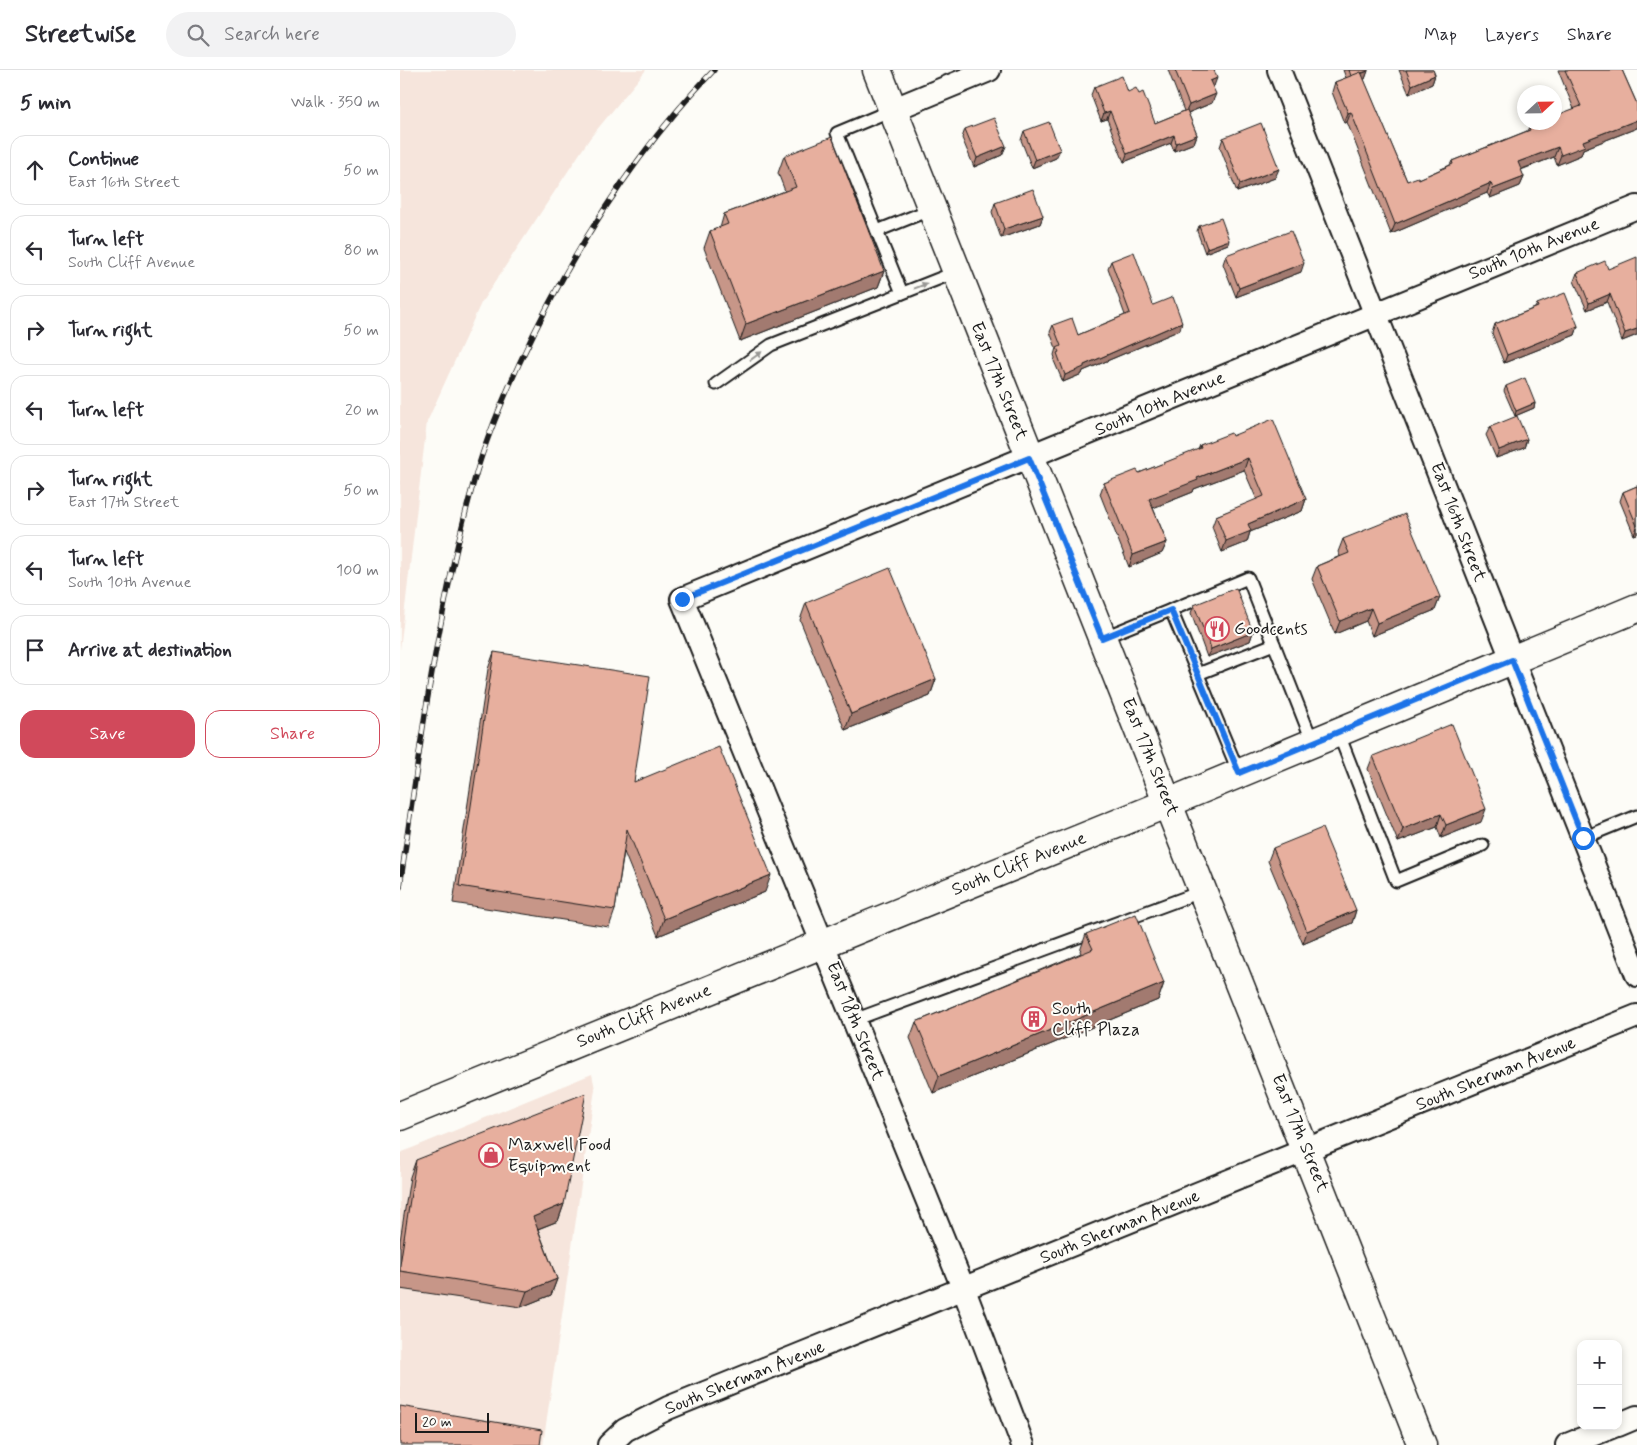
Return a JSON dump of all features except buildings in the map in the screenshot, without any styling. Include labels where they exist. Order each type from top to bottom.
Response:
[{"type":"street","name":"East 17th Street","points":[[877,70],[1029,458],[1307,1151],[1422,1445]]},
{"type":"street","points":[[892,110],[989,70]]},
{"type":"street","name":"East 16th Street","points":[[1279,70],[1637,975]]},
{"type":"street","name":"South 10th Avenue","points":[[682,599],[1637,207]]},
{"type":"street","name":"East 18th Street","points":[[682,599],[964,1290],[1023,1445]]},
{"type":"street","name":"South Cliff Avenue","points":[[400,1116],[1168,803],[1637,608]]},
{"type":"street","name":"South Sherman Avenue","points":[[609,1445],[625,1430],[668,1408],[964,1290],[1637,1016]]},
{"type":"street","points":[[1622,1423],[1637,1417]]},
{"type":"street","points":[[1567,1445],[1604,1430]]},
{"type":"lane","points":[[892,110],[837,133],[902,293]]},
{"type":"lane","points":[[877,231],[932,209]]},
{"type":"lane","points":[[716,384],[771,345],[956,272]]},
{"type":"lane","points":[[1102,638],[1248,578],[1312,743]]},
{"type":"lane","points":[[1171,610],[1239,773]]},
{"type":"lane","points":[[1198,674],[1274,644]]},
{"type":"lane","points":[[1338,732],[1396,881],[1483,846]]},
{"type":"lane","points":[[1583,838],[1637,816]]},
{"type":"lane","points":[[854,1020],[1203,891]]},
{"type":"shaded area","points":[[400,70],[646,70],[590,138],[481,303],[427,422],[400,650]]},
{"type":"shaded area","points":[[592,1074],[595,1089],[543,1445],[400,1445],[400,1153]]},
{"type":"railway","points":[[400,887],[439,631],[461,531],[478,466],[500,407],[538,324],[581,246],[604,209],[656,137],[714,70]]},
{"type":"place","name":"Goodcents","points":[[1217,629]]},
{"type":"place","name":"South Cliff Plaza","points":[[1034,1019]]},
{"type":"place","name":"Maxwell Food Equipment","points":[[491,1155]]},
{"type":"route","points":[[682,599],[1029,458],[1102,638],[1171,610],[1239,773],[1512,660],[1583,838]]}]
